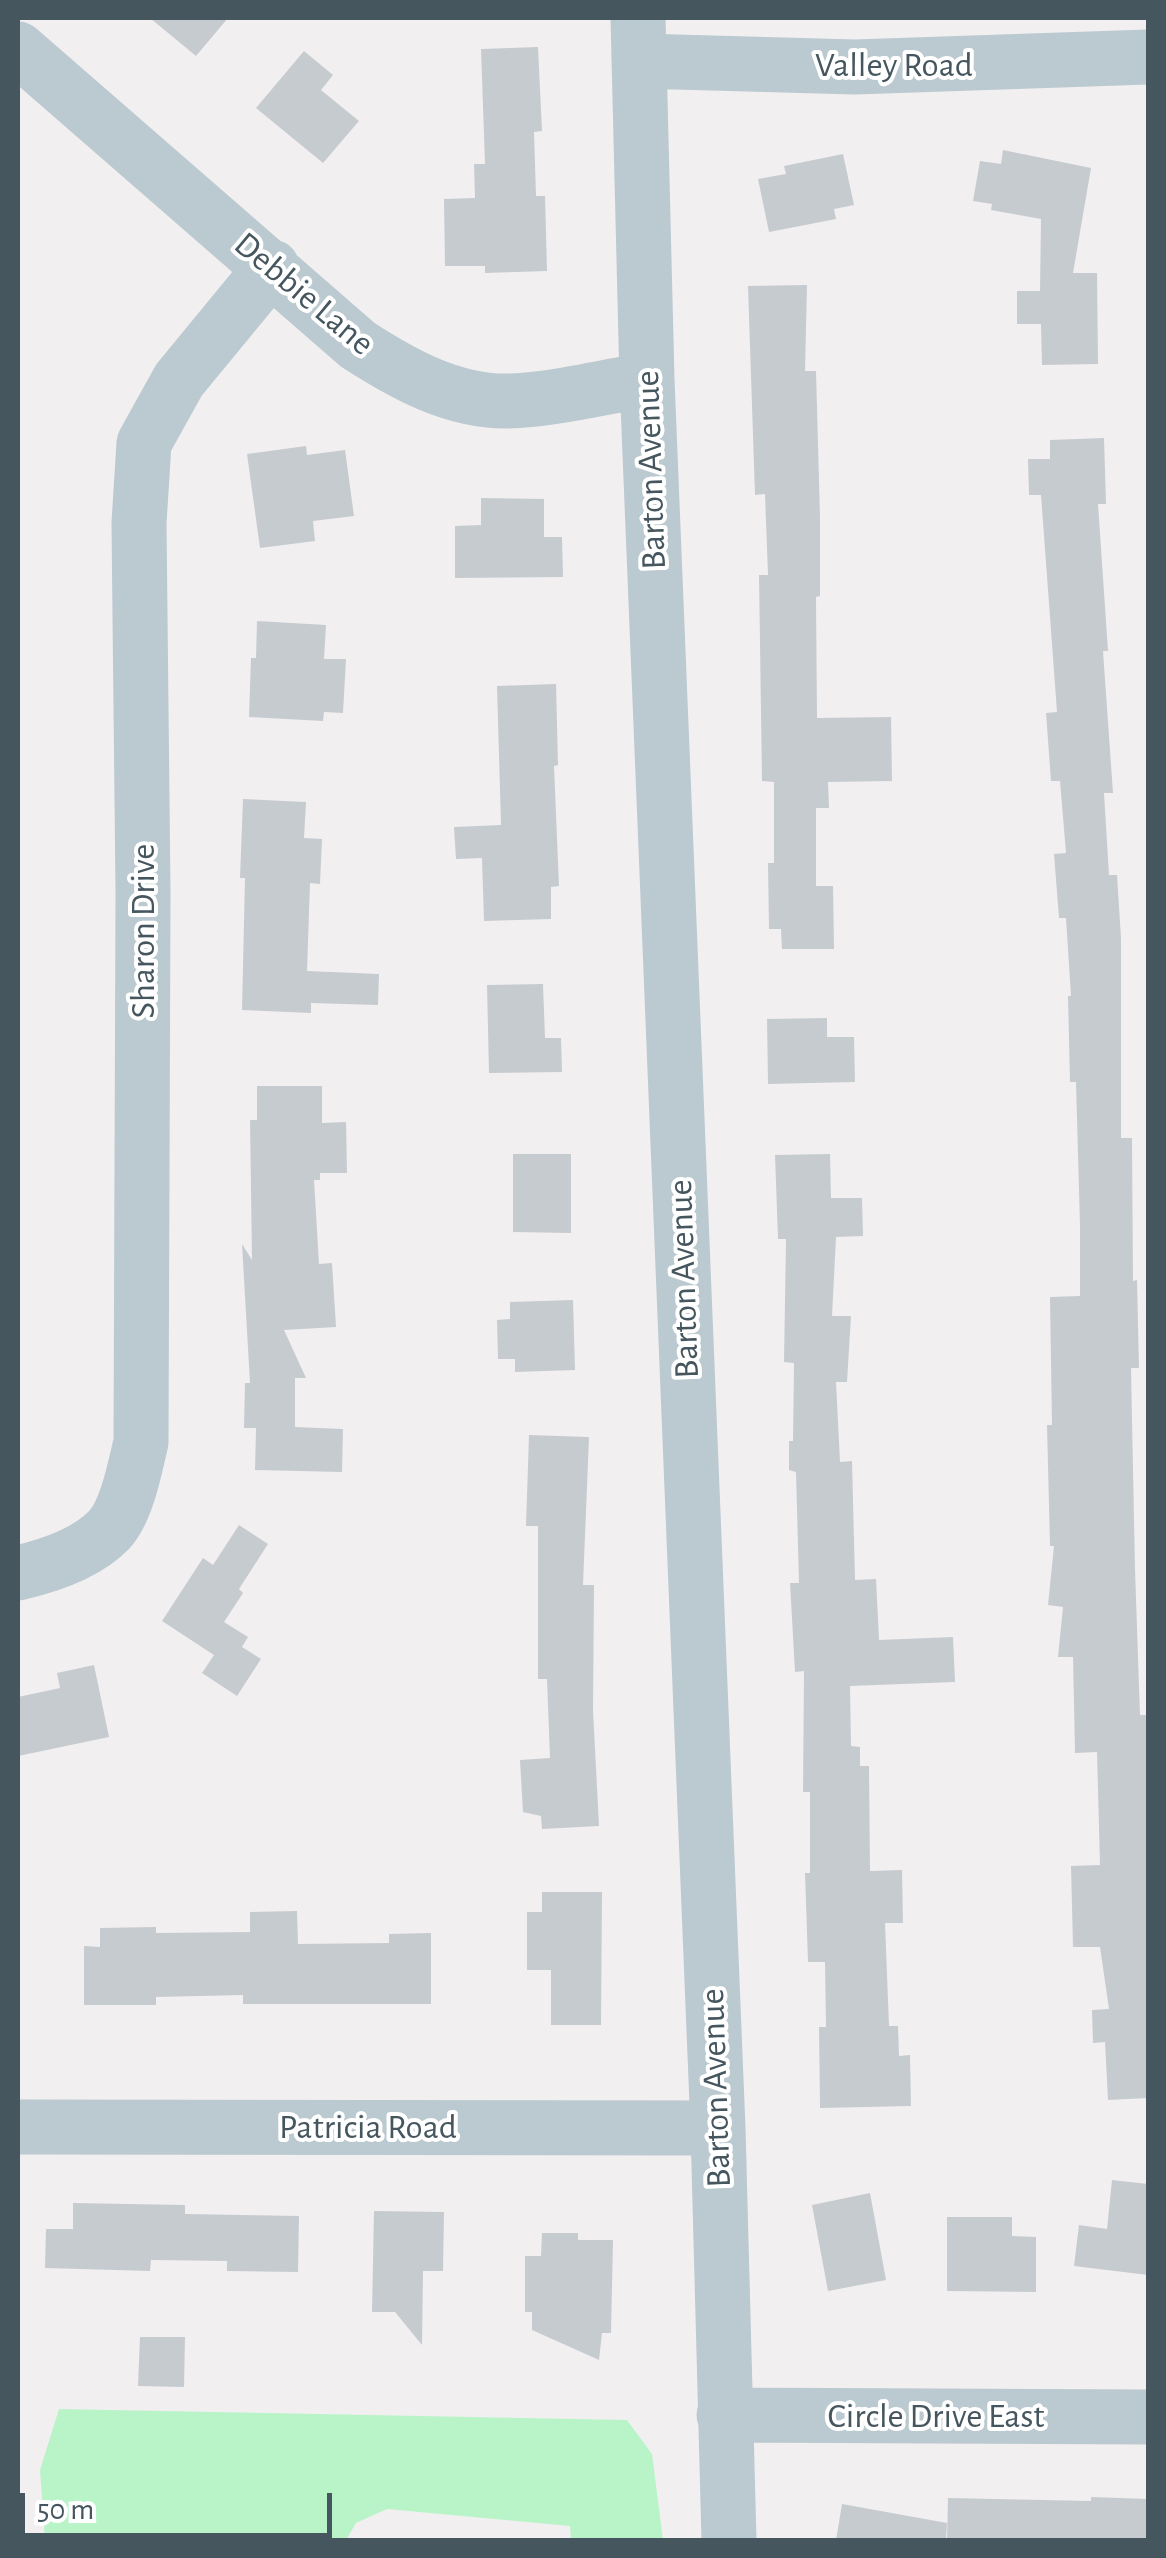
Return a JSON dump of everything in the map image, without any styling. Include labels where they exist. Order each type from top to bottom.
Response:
[{"type":"street","name":"Valley Road","points":[[639,39],[855,67],[1148,56]]},
{"type":"street","name":"Barton Avenue","points":[[639,39],[647,380],[718,2128],[729,2540]]},
{"type":"street","name":"Debbie Lane","points":[[18,49],[358,344],[405,375],[460,394],[508,401],[647,380]]},
{"type":"street","name":"Sharon Drive","points":[[18,1573],[72,1555],[110,1529],[129,1490],[141,1442],[144,892],[139,524],[144,443],[178,380],[272,267]]},
{"type":"street","name":"Patricia Road","points":[[18,2127],[718,2128]]},
{"type":"street","name":"Circle Drive East","points":[[724,2416],[1148,2417]]},
{"type":"green space","points":[[59,2409],[627,2420],[652,2454],[663,2540],[571,2540],[570,2526],[387,2509],[356,2523],[346,2540],[45,2540],[40,2470]]},
{"type":"building","points":[[150,18],[228,18],[196,56]]},
{"type":"building","points":[[538,47],[542,131],[534,132],[536,196],[545,196],[547,271],[485,273],[485,266],[445,266],[444,199],[475,198],[474,164],[485,164],[481,49]]},
{"type":"building","points":[[304,51],[333,75],[321,90],[359,121],[323,163],[256,108]]},
{"type":"building","points":[[1003,150],[1091,168],[1073,273],[1097,273],[1098,364],[1042,365],[1041,324],[1017,324],[1017,291],[1040,291],[1041,219],[991,210],[992,204],[973,201],[980,161],[1001,164]]},
{"type":"building","points":[[843,154],[854,205],[834,209],[836,219],[769,232],[758,179],[786,174],[784,166]]},
{"type":"building","points":[[807,285],[805,371],[816,371],[820,518],[817,718],[891,717],[892,781],[828,782],[829,808],[816,808],[816,886],[833,886],[834,949],[782,949],[781,929],[769,929],[768,863],[774,863],[774,782],[762,781],[759,575],[768,575],[765,494],[755,495],[748,286]]},
{"type":"building","points":[[1104,438],[1106,504],[1098,504],[1113,793],[1104,793],[1109,875],[1117,875],[1121,938],[1121,1138],[1132,1138],[1133,1281],[1137,1280],[1139,1368],[1131,1368],[1135,1569],[1140,1715],[1148,1715],[1148,2098],[1108,2100],[1105,2042],[1093,2043],[1092,2010],[1109,2009],[1100,1947],[1073,1947],[1071,1866],[1100,1865],[1097,1752],[1075,1753],[1073,1657],[1058,1657],[1063,1607],[1048,1605],[1054,1546],[1050,1546],[1047,1425],[1052,1425],[1050,1297],[1080,1296],[1080,1226],[1076,1082],[1070,1082],[1071,996],[1066,918],[1059,918],[1054,854],[1066,853],[1060,781],[1051,781],[1046,713],[1057,712],[1041,495],[1029,495],[1028,459],[1050,459],[1050,440]]},
{"type":"building","points":[[306,446],[307,455],[345,450],[354,516],[313,521],[315,541],[260,548],[247,454]]},
{"type":"building","points":[[481,498],[544,499],[544,537],[562,537],[563,577],[455,578],[455,526],[481,525]]},
{"type":"building","points":[[257,621],[326,625],[324,659],[346,659],[343,713],[324,712],[323,721],[249,717]]},
{"type":"building","points":[[556,684],[558,765],[554,766],[559,886],[551,887],[551,919],[484,921],[482,858],[456,859],[454,827],[501,825],[497,686]]},
{"type":"building","points":[[243,799],[306,802],[304,838],[322,839],[320,884],[310,883],[307,971],[379,974],[378,1005],[311,1003],[311,1013],[242,1010]]},
{"type":"building","points":[[543,984],[545,1038],[561,1038],[562,1072],[489,1073],[487,985]]},
{"type":"building","points":[[827,1018],[827,1037],[854,1037],[855,1082],[768,1084],[767,1019]]},
{"type":"building","points":[[257,1086],[322,1086],[322,1123],[346,1122],[347,1173],[320,1173],[320,1180],[314,1180],[319,1264],[332,1263],[336,1327],[284,1330],[306,1378],[295,1378],[295,1427],[343,1429],[342,1472],[255,1470],[256,1428],[244,1428],[245,1383],[250,1383],[242,1244],[252,1260],[250,1120],[257,1120]]},
{"type":"building","points":[[513,1154],[571,1154],[571,1233],[513,1232]]},
{"type":"building","points":[[830,1154],[831,1198],[862,1198],[863,1236],[836,1237],[832,1316],[851,1316],[847,1382],[836,1382],[840,1462],[852,1461],[855,1580],[876,1579],[879,1640],[953,1637],[955,1682],[850,1686],[851,1746],[860,1747],[860,1766],[869,1766],[870,1871],[902,1870],[903,1923],[885,1923],[889,2026],[898,2026],[899,2056],[910,2055],[911,2106],[820,2108],[819,2027],[826,2027],[825,1962],[808,1962],[805,1873],[810,1873],[810,1792],[803,1792],[804,1671],[795,1672],[790,1583],[799,1583],[796,1472],[789,1470],[794,1363],[784,1362],[786,1239],[778,1239],[775,1155]]},
{"type":"building","points":[[573,1300],[575,1370],[515,1372],[515,1359],[498,1359],[497,1320],[510,1319],[510,1302]]},
{"type":"building","points":[[529,1435],[589,1437],[583,1585],[594,1585],[593,1710],[599,1826],[542,1829],[541,1816],[523,1812],[520,1760],[550,1758],[547,1679],[538,1679],[538,1526],[526,1526]]},
{"type":"building","points":[[239,1525],[268,1544],[239,1589],[243,1593],[224,1622],[248,1637],[242,1647],[261,1659],[237,1696],[202,1673],[214,1655],[162,1621],[203,1558],[213,1565]]},
{"type":"building","points":[[94,1665],[109,1737],[18,1756],[18,1697],[60,1688],[57,1673]]},
{"type":"building","points":[[542,1892],[602,1892],[601,2025],[551,2025],[551,1970],[527,1970],[527,1912],[542,1912]]},
{"type":"building","points":[[297,1911],[298,1944],[389,1943],[389,1934],[431,1933],[431,2004],[243,2004],[243,1995],[156,1997],[156,2005],[84,2005],[84,1946],[100,1947],[100,1928],[156,1927],[156,1933],[250,1932],[250,1912]]},
{"type":"building","points":[[1112,2180],[1148,2184],[1148,2275],[1074,2266],[1079,2225],[1107,2229]]},
{"type":"building","points":[[870,2193],[886,2280],[828,2291],[812,2205]]},
{"type":"building","points":[[73,2203],[185,2205],[185,2214],[299,2216],[298,2272],[227,2271],[227,2261],[151,2260],[150,2271],[45,2268],[46,2229],[73,2229]]},
{"type":"building","points":[[374,2211],[444,2212],[443,2271],[423,2271],[422,2345],[395,2312],[372,2312]]},
{"type":"building","points":[[947,2217],[1012,2217],[1012,2236],[1036,2237],[1036,2292],[947,2291]]},
{"type":"building","points":[[542,2233],[578,2233],[578,2240],[613,2240],[611,2333],[602,2333],[599,2360],[532,2330],[532,2312],[525,2312],[525,2256],[541,2256]]},
{"type":"building","points":[[140,2337],[185,2337],[184,2387],[138,2386]]},
{"type":"building","points":[[1091,2497],[1148,2499],[1148,2540],[947,2540],[948,2498],[1091,2501]]},
{"type":"building","points":[[842,2504],[947,2523],[946,2540],[836,2540]]}]
